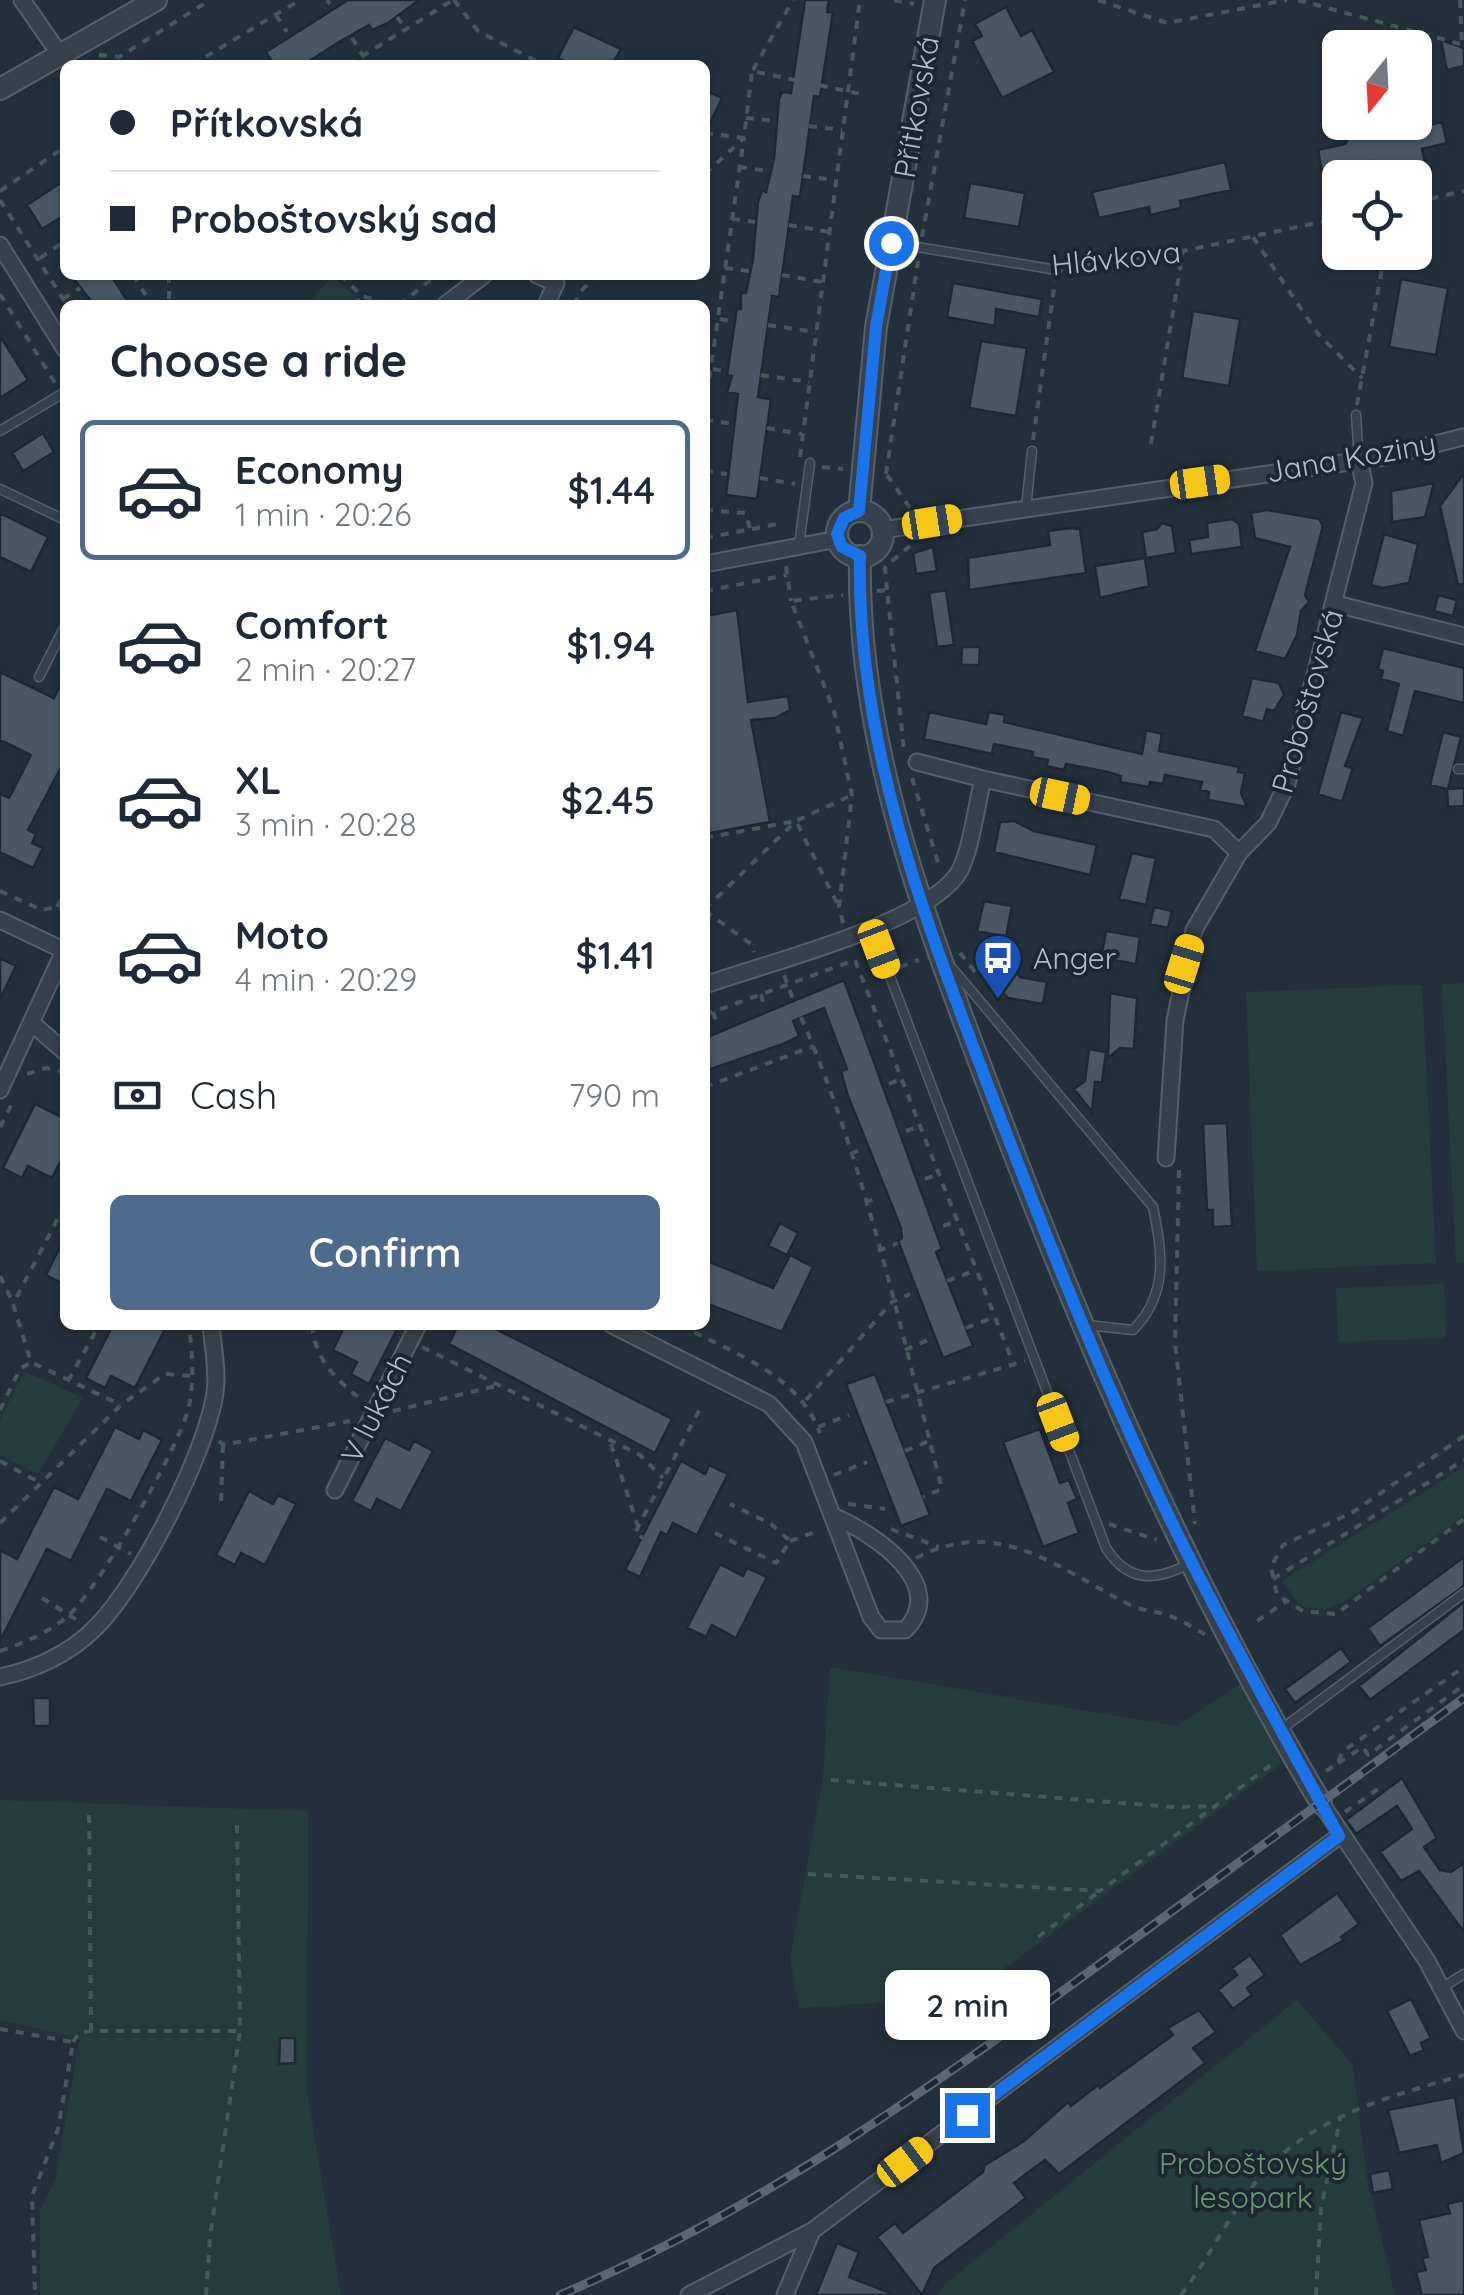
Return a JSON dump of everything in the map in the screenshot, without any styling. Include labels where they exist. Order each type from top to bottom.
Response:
[{"type":"street","points":[[22,0],[61,56]]},
{"type":"street","points":[[0,89],[156,0]]},
{"type":"street","name":"Přítkovská","points":[[859,511],[876,327],[934,0]]},
{"type":"street","points":[[0,246],[60,341]]},
{"type":"street","points":[[456,300],[478,280]]},
{"type":"street","points":[[548,300],[556,283],[549,280]]},
{"type":"street","name":"Jana Koziny","points":[[882,530],[1359,460],[1463,438],[1464,423]]},
{"type":"street","name":"Proboštovská","points":[[1166,1158],[1184,964],[1194,930],[1239,854],[1268,823],[1287,784],[1364,483],[1359,460]]},
{"type":"street","points":[[859,511],[874,516],[882,530],[875,551],[860,556],[847,552],[838,538],[844,518],[859,511]]},
{"type":"street","points":[[710,563],[838,538]]},
{"type":"street","points":[[860,556],[860,593],[884,772],[921,905],[1082,1324],[1231,1640],[1279,1730],[1330,1820],[1442,1986],[1463,2024]]},
{"type":"street","points":[[1336,604],[1464,636]]},
{"type":"street","points":[[910,764],[1214,829],[1239,854]]},
{"type":"street","points":[[710,983],[847,936],[921,905],[958,874],[983,778]]},
{"type":"street","points":[[0,920],[60,948]]},
{"type":"street","points":[[0,1090],[60,962]]},
{"type":"street","points":[[33,1024],[60,1048]]},
{"type":"street","points":[[0,1677],[24,1672],[59,1655],[93,1631],[118,1602],[143,1560],[212,1414],[216,1374],[211,1330]]},
{"type":"street","name":"V lukách","points":[[335,1490],[416,1330]]},
{"type":"street","points":[[622,1330],[769,1404],[804,1442],[839,1510],[871,1617],[881,1630],[905,1630],[918,1617],[922,1601],[918,1587],[902,1565],[839,1510]]},
{"type":"street","points":[[689,2295],[812,2231],[1330,1820]]},
{"type":"street","points":[[785,2295],[812,2231]]},
{"type":"lane","name":"Hlávkova","points":[[891,243],[1057,270]]},
{"type":"lane","points":[[0,431],[60,395]]},
{"type":"lane","points":[[1356,415],[1359,460]]},
{"type":"lane","points":[[1026,508],[1032,451]]},
{"type":"lane","points":[[791,546],[810,463]]},
{"type":"lane","points":[[0,489],[60,518]]},
{"type":"lane","points":[[39,677],[60,636]]},
{"type":"lane","points":[[871,926],[1095,1519],[1118,1566],[1144,1579],[1165,1576],[1192,1551]]},
{"type":"lane","points":[[938,952],[1153,1207],[1160,1241],[1159,1295],[1150,1314],[1134,1330],[1082,1324]]},
{"type":"lane","points":[[1279,1730],[1464,1594]]},
{"type":"lane","points":[[1442,1986],[1464,1974]]},
{"type":"path","points":[[87,60],[110,54],[119,57],[210,0]]},
{"type":"path","points":[[200,60],[300,0]]},
{"type":"path","points":[[352,38],[359,60],[451,0],[478,31],[534,60]]},
{"type":"path","points":[[728,372],[710,369],[752,72],[793,0]]},
{"type":"path","points":[[798,466],[860,0]]},
{"type":"path","points":[[886,474],[920,248],[965,0]]},
{"type":"path","points":[[1098,0],[1167,24],[1286,0]]},
{"type":"path","points":[[1298,0],[1463,45],[1460,0]]},
{"type":"path","points":[[276,15],[287,32]]},
{"type":"path","points":[[397,17],[406,29]]},
{"type":"path","points":[[752,72],[861,94]]},
{"type":"path","points":[[746,118],[776,121]]},
{"type":"path","points":[[809,126],[842,130]]},
{"type":"path","points":[[710,134],[744,138]]},
{"type":"path","points":[[710,169],[744,138]]},
{"type":"path","points":[[0,191],[60,153]]},
{"type":"path","points":[[739,167],[769,171]]},
{"type":"path","points":[[803,176],[835,180]]},
{"type":"path","points":[[1432,198],[1464,191]]},
{"type":"path","points":[[0,200],[64,300]]},
{"type":"path","points":[[732,219],[756,222]]},
{"type":"path","name":"Hlávkova","points":[[1057,270],[1183,251],[1322,222]]},
{"type":"path","points":[[789,225],[828,232]]},
{"type":"path","points":[[1253,237],[1318,334],[1362,378]]},
{"type":"path","points":[[38,259],[60,245]]},
{"type":"path","points":[[1151,444],[1183,251]]},
{"type":"path","points":[[725,268],[748,271]]},
{"type":"path","points":[[1032,451],[1057,270]]},
{"type":"path","points":[[1356,415],[1382,270]]},
{"type":"path","points":[[782,275],[822,282]]},
{"type":"path","points":[[345,280],[362,296],[377,300]]},
{"type":"path","points":[[402,300],[427,280]]},
{"type":"path","points":[[576,300],[592,280]]},
{"type":"path","points":[[67,300],[80,288]]},
{"type":"path","points":[[0,294],[44,366]]},
{"type":"path","points":[[358,300],[362,296]]},
{"type":"path","points":[[718,319],[735,322]]},
{"type":"path","points":[[768,325],[816,332]]},
{"type":"path","points":[[761,376],[810,382]]},
{"type":"path","points":[[710,421],[734,424]]},
{"type":"path","points":[[767,428],[803,434]]},
{"type":"path","points":[[710,472],[727,474]]},
{"type":"path","points":[[760,478],[797,484],[796,496]]},
{"type":"path","points":[[710,510],[745,512],[750,528]]},
{"type":"path","points":[[710,537],[783,523],[792,516]]},
{"type":"path","points":[[783,523],[791,546],[787,575],[791,601],[834,710],[852,795],[839,907]]},
{"type":"path","points":[[710,590],[787,575]]},
{"type":"path","points":[[791,601],[887,590],[910,764],[945,886]]},
{"type":"path","points":[[710,837],[796,821],[852,795]]},
{"type":"path","points":[[796,821],[839,907],[847,936]]},
{"type":"path","points":[[710,905],[796,821]]},
{"type":"path","points":[[0,891],[42,910],[60,908]]},
{"type":"path","points":[[57,906],[60,900]]},
{"type":"path","points":[[710,914],[751,944],[758,966]]},
{"type":"path","points":[[779,960],[794,999]]},
{"type":"path","points":[[710,1013],[855,960],[1014,1363]]},
{"type":"path","points":[[761,994],[764,1006]]},
{"type":"path","points":[[713,1012],[718,1024]]},
{"type":"path","points":[[801,1017],[851,1154],[942,1489],[923,1497]]},
{"type":"path","points":[[710,1084],[783,1054],[814,1046]]},
{"type":"path","points":[[0,1127],[29,1071],[60,1072]]},
{"type":"path","points":[[889,1084],[902,1079]]},
{"type":"path","points":[[836,1105],[844,1102]]},
{"type":"path","points":[[906,1131],[920,1126]]},
{"type":"path","points":[[851,1154],[861,1149]]},
{"type":"path","points":[[1095,1519],[1192,1551],[1175,1342],[1179,1156],[1166,1158]]},
{"type":"path","points":[[925,1178],[938,1174]]},
{"type":"path","points":[[865,1203],[880,1196]]},
{"type":"path","points":[[14,1304],[60,1214]]},
{"type":"path","points":[[943,1226],[958,1221]]},
{"type":"path","points":[[878,1251],[898,1244]]},
{"type":"path","points":[[947,1281],[977,1270]]},
{"type":"path","points":[[0,1276],[14,1304],[31,1362],[121,1405]]},
{"type":"path","points":[[805,1402],[892,1302],[910,1294]]},
{"type":"path","points":[[966,1328],[995,1317]]},
{"type":"path","points":[[68,1381],[95,1330]]},
{"type":"path","points":[[0,1651],[39,1636],[70,1614],[118,1548],[188,1410],[192,1376],[189,1330]]},
{"type":"path","points":[[312,1330],[314,1345],[326,1368],[375,1412]]},
{"type":"path","points":[[905,1350],[928,1340]]},
{"type":"path","points":[[410,1341],[640,1455],[663,1478]]},
{"type":"path","points":[[886,1402],[1034,1358]]},
{"type":"path","points":[[0,1410],[20,1369],[31,1362]]},
{"type":"path","points":[[0,1523],[121,1405],[165,1374],[192,1376]]},
{"type":"path","points":[[225,1507],[221,1504],[223,1445],[344,1423],[375,1412],[500,1385]]},
{"type":"path","points":[[636,1532],[702,1404]]},
{"type":"path","points":[[818,1427],[849,1416]]},
{"type":"path","points":[[1464,1436],[1353,1512],[1284,1545],[1271,1566],[1277,1595],[1318,1614],[1336,1614],[1464,1519]]},
{"type":"path","points":[[905,1451],[929,1441]]},
{"type":"path","points":[[610,1442],[636,1532],[642,1539]]},
{"type":"path","points":[[1274,1580],[1464,1460]]},
{"type":"path","points":[[0,1461],[42,1484]]},
{"type":"path","points":[[834,1475],[867,1462]]},
{"type":"path","points":[[730,1504],[771,1524],[790,1541]]},
{"type":"path","points":[[839,1510],[885,1509]]},
{"type":"path","points":[[716,1533],[776,1563],[790,1541],[812,1533]]},
{"type":"path","points":[[100,1538],[143,1560]]},
{"type":"path","points":[[902,1565],[948,1542],[998,1543],[1034,1556],[1133,1607],[1168,1615],[1218,1642],[1231,1640]]},
{"type":"path","points":[[42,1598],[93,1631]]},
{"type":"path","points":[[1257,1621],[1286,1602]]},
{"type":"path","points":[[1338,1763],[1342,1752],[1464,1667]]},
{"type":"path","points":[[1308,1782],[1363,1748],[1368,1755],[1464,1685]]},
{"type":"path","points":[[1038,1937],[1290,1750]]},
{"type":"path","points":[[831,1780],[1173,1808],[1217,1806]]},
{"type":"path","points":[[1330,1820],[1378,1789]]},
{"type":"path","points":[[89,1815],[91,2031]]},
{"type":"path","points":[[206,2295],[210,2237],[240,2031],[237,1822]]},
{"type":"path","points":[[808,1874],[1100,1891]]},
{"type":"path","points":[[0,2029],[73,2042]]},
{"type":"path","points":[[35,2295],[32,2196],[58,2129],[73,2042],[78,2033],[240,2031]]},
{"type":"path","points":[[1180,2295],[1260,2176],[1294,2145],[1341,2115],[1464,2075]]},
{"type":"path","points":[[1316,2295],[1322,2208],[1341,2115]]},
{"type":"green space","points":[[329,280],[337,280],[357,298],[355,300],[311,300]]},
{"type":"green space","points":[[1464,983],[1464,1262],[1456,1263],[1442,984]]},
{"type":"green space","points":[[1422,985],[1436,1263],[1257,1271],[1246,992]]},
{"type":"green space","points":[[1444,1284],[1446,1338],[1338,1342],[1336,1288]]},
{"type":"green space","points":[[24,1371],[83,1398],[38,1474],[0,1455],[0,1420]]},
{"type":"green space","points":[[1464,1467],[1464,1516],[1345,1601],[1326,1609],[1302,1607],[1282,1581]]},
{"type":"green space","points":[[830,1667],[1177,1726],[1241,1684],[1282,1763],[966,1997],[799,2008],[790,1959],[823,1778]]},
{"type":"green space","points":[[0,1800],[308,1811],[307,2091],[341,2295],[40,2295],[40,2210],[55,2180],[80,2038],[0,2020]]},
{"type":"green space","name":"Proboštovský lesopark","points":[[1297,2000],[1353,2065],[1366,2174],[1395,2295],[938,2295],[944,2285]]},
{"type":"building","points":[[348,0],[419,0],[388,23],[372,30],[369,25],[311,60],[271,60],[266,52]]},
{"type":"building","points":[[805,0],[829,0],[827,12],[833,12],[820,97],[814,96],[800,197],[793,196],[779,297],[772,296],[758,397],[771,399],[757,499],[726,495],[738,394],[727,392],[732,376],[727,375],[737,308],[741,309],[741,292],[746,293],[753,259],[758,202],[762,190],[766,192],[774,159],[779,99],[782,92],[791,93]]},
{"type":"building","points":[[1006,7],[1021,36],[1032,30],[1054,72],[1002,98],[972,41],[982,36],[975,24]]},
{"type":"building","points":[[574,27],[621,49],[615,60],[558,58]]},
{"type":"building","points":[[1441,40],[1464,48],[1464,66],[1447,70]]},
{"type":"building","points":[[710,92],[722,98],[710,123]]},
{"type":"building","points":[[1442,122],[1447,143],[1422,149],[1425,160],[1322,160],[1322,171],[1318,150],[1348,140],[1432,140],[1432,124]]},
{"type":"building","points":[[1225,162],[1231,190],[1180,201],[1181,208],[1150,215],[1149,207],[1099,218],[1092,192]]},
{"type":"building","points":[[60,183],[60,218],[42,229],[27,205]]},
{"type":"building","points":[[970,183],[1025,193],[1019,227],[964,218]]},
{"type":"building","points":[[1401,279],[1448,288],[1436,355],[1389,347]]},
{"type":"building","points":[[75,280],[114,280],[127,300],[90,300]]},
{"type":"building","points":[[953,283],[1042,299],[1039,317],[996,309],[995,326],[947,317]]},
{"type":"building","points":[[1193,311],[1240,319],[1229,386],[1182,378]]},
{"type":"building","points":[[0,336],[28,380],[0,398]]},
{"type":"building","points":[[981,341],[1027,348],[1016,416],[969,408]]},
{"type":"building","points":[[43,433],[54,452],[23,471],[12,453]]},
{"type":"building","points":[[1464,473],[1464,584],[1458,585],[1440,506]]},
{"type":"building","points":[[1434,483],[1425,517],[1392,522],[1391,491]]},
{"type":"building","points":[[1267,510],[1319,519],[1323,526],[1305,595],[1309,602],[1301,611],[1297,635],[1285,659],[1255,651],[1290,547],[1255,538],[1251,513]]},
{"type":"building","points":[[0,513],[48,537],[31,572],[0,557]]},
{"type":"building","points":[[1232,519],[1239,524],[1242,547],[1191,554],[1189,540],[1208,537],[1207,523]]},
{"type":"building","points":[[1162,523],[1172,526],[1176,553],[1146,558],[1142,532],[1157,529]]},
{"type":"building","points":[[1080,529],[1086,573],[969,590],[968,558],[1050,545],[1048,531]]},
{"type":"building","points":[[1384,534],[1418,544],[1409,583],[1383,588],[1371,585]]},
{"type":"building","points":[[933,547],[937,571],[916,574],[913,553]]},
{"type":"building","points":[[1145,558],[1149,586],[1100,598],[1095,566]]},
{"type":"building","points":[[946,590],[954,645],[937,647],[929,593]]},
{"type":"building","points":[[1438,595],[1457,600],[1453,616],[1434,611]]},
{"type":"building","points":[[737,610],[748,702],[788,696],[790,710],[775,718],[751,720],[770,822],[710,833],[710,615]]},
{"type":"building","points":[[962,647],[980,647],[979,665],[961,665]]},
{"type":"building","points":[[1383,648],[1464,668],[1464,703],[1415,691],[1403,736],[1387,731],[1399,684],[1381,679],[1383,671],[1378,669]]},
{"type":"building","points":[[0,672],[54,698],[60,685],[60,769],[28,830],[36,834],[32,843],[43,848],[33,868],[0,852],[0,794],[9,798],[31,755],[0,740]]},
{"type":"building","points":[[1252,678],[1279,683],[1284,695],[1274,711],[1267,709],[1263,722],[1242,716]]},
{"type":"building","points":[[929,712],[986,724],[989,712],[1005,715],[1004,722],[1142,754],[1146,730],[1162,734],[1159,751],[1239,767],[1238,772],[1245,773],[1241,793],[1247,807],[1208,800],[1209,792],[1200,790],[1202,782],[1165,775],[1163,784],[1150,782],[1149,787],[1120,782],[1121,776],[1108,772],[1066,764],[1064,770],[1046,766],[1048,760],[1032,757],[1033,752],[994,744],[992,754],[924,739]]},
{"type":"building","points":[[1341,712],[1363,718],[1345,766],[1353,768],[1342,802],[1318,794]]},
{"type":"building","points":[[1443,732],[1461,737],[1448,789],[1464,788],[1464,806],[1448,807],[1447,789],[1430,785]]},
{"type":"building","points":[[1014,821],[1034,831],[1097,845],[1090,875],[994,852],[1000,822]]},
{"type":"building","points":[[1132,853],[1156,858],[1146,905],[1119,899]]},
{"type":"building","points":[[984,901],[1012,906],[1006,937],[977,931]]},
{"type":"building","points":[[1154,907],[1172,911],[1168,928],[1150,924]]},
{"type":"building","points":[[1106,931],[1140,937],[1136,964],[1101,958]]},
{"type":"building","points":[[0,958],[16,966],[0,999]]},
{"type":"building","points":[[1006,961],[1020,977],[1047,982],[1043,1004],[1008,998],[989,976]]},
{"type":"building","points":[[844,980],[942,1249],[936,1252],[973,1346],[943,1358],[898,1241],[902,1238],[901,1228],[848,1096],[841,1071],[847,1069],[824,1008],[793,1021],[799,1036],[710,1069],[710,1036]]},
{"type":"building","points":[[1110,993],[1137,998],[1134,1049],[1120,1048],[1108,1058]]},
{"type":"building","points":[[1089,1049],[1106,1052],[1102,1083],[1095,1082],[1092,1112],[1074,1089],[1085,1081]]},
{"type":"building","points":[[35,1104],[60,1116],[60,1162],[52,1178],[28,1166],[22,1178],[3,1168]]},
{"type":"building","points":[[1227,1123],[1232,1226],[1213,1227],[1213,1210],[1207,1210],[1203,1124]]},
{"type":"building","points":[[780,1223],[798,1233],[787,1255],[768,1246]]},
{"type":"building","points":[[60,1247],[60,1282],[46,1275]]},
{"type":"building","points":[[790,1255],[813,1267],[782,1332],[710,1305],[710,1262],[773,1288]]},
{"type":"building","points":[[110,1330],[164,1330],[135,1388],[111,1376],[105,1388],[86,1378]]},
{"type":"building","points":[[343,1330],[396,1330],[369,1384],[351,1374],[357,1362],[333,1350]]},
{"type":"building","points":[[456,1330],[498,1330],[672,1419],[655,1453],[449,1344]]},
{"type":"building","points":[[875,1374],[930,1515],[901,1526],[846,1384]]},
{"type":"building","points":[[115,1427],[139,1439],[143,1430],[162,1440],[131,1501],[107,1489],[71,1561],[47,1549],[0,1641],[0,1550],[17,1559],[54,1487],[78,1499]]},
{"type":"building","points":[[1040,1429],[1060,1483],[1069,1480],[1077,1499],[1068,1503],[1079,1533],[1043,1547],[1003,1442]]},
{"type":"building","points":[[385,1438],[409,1450],[414,1441],[433,1451],[401,1511],[377,1499],[371,1511],[352,1501]]},
{"type":"building","points":[[681,1461],[705,1474],[709,1465],[728,1474],[697,1535],[673,1523],[667,1535],[661,1532],[640,1577],[625,1570]]},
{"type":"building","points":[[249,1491],[273,1504],[278,1495],[296,1504],[265,1565],[241,1553],[235,1565],[216,1555]]},
{"type":"building","points":[[1464,1557],[1464,1586],[1380,1646],[1368,1628]]},
{"type":"building","points":[[720,1564],[743,1576],[747,1568],[767,1577],[736,1638],[712,1625],[706,1637],[687,1628]]},
{"type":"building","points":[[1464,1602],[1464,1630],[1370,1700],[1359,1686]]},
{"type":"building","points":[[1341,1648],[1351,1662],[1295,1703],[1285,1689]]},
{"type":"building","points":[[33,1698],[50,1698],[50,1726],[34,1726]]},
{"type":"building","points":[[1402,1778],[1437,1838],[1424,1847],[1440,1870],[1451,1872],[1464,1863],[1464,1932],[1419,1871],[1401,1881],[1380,1852],[1412,1829],[1397,1806],[1356,1834],[1346,1820]]},
{"type":"building","points":[[1337,1893],[1359,1924],[1341,1937],[1344,1940],[1300,1965],[1280,1935]]},
{"type":"building","points":[[1250,1955],[1265,1975],[1247,1988],[1252,1995],[1233,2009],[1218,1990],[1237,1975],[1232,1968]]},
{"type":"building","points":[[1411,1999],[1431,2038],[1421,2043],[1424,2050],[1410,2056],[1387,2011]]},
{"type":"building","points":[[1199,2010],[1216,2032],[1193,2048],[1205,2063],[1059,2174],[1045,2160],[1014,2183],[1026,2198],[934,2268],[922,2295],[877,2237],[895,2223],[903,2233],[983,2172],[985,2165],[1024,2141],[1068,2102],[1071,2106],[1098,2085],[1100,2088],[1173,2035],[1168,2028]]},
{"type":"building","points":[[280,2038],[295,2038],[295,2063],[279,2064]]},
{"type":"building","points":[[1455,2097],[1464,2153],[1441,2163],[1437,2145],[1399,2153],[1388,2110]]},
{"type":"building","points":[[1389,2170],[1393,2189],[1373,2193],[1370,2174]]},
{"type":"building","points":[[1464,2200],[1464,2295],[1422,2295],[1416,2272],[1426,2270],[1422,2258],[1428,2257],[1419,2220],[1450,2213],[1447,2204]]},
{"type":"building","points":[[837,2243],[859,2252],[849,2277],[895,2295],[816,2295]]},
{"type":"railway","points":[[560,2295],[705,2225],[844,2143],[1043,2005],[1464,1698]]},
{"type":"place","name":"Anger","points":[[998,1000]]},
{"type":"route","points":[[891,243],[876,327],[859,511],[844,518],[837,534],[847,552],[860,556],[860,593],[873,712],[897,826],[938,952],[1082,1324],[1192,1562],[1250,1677],[1339,1836],[967,2115]]}]
